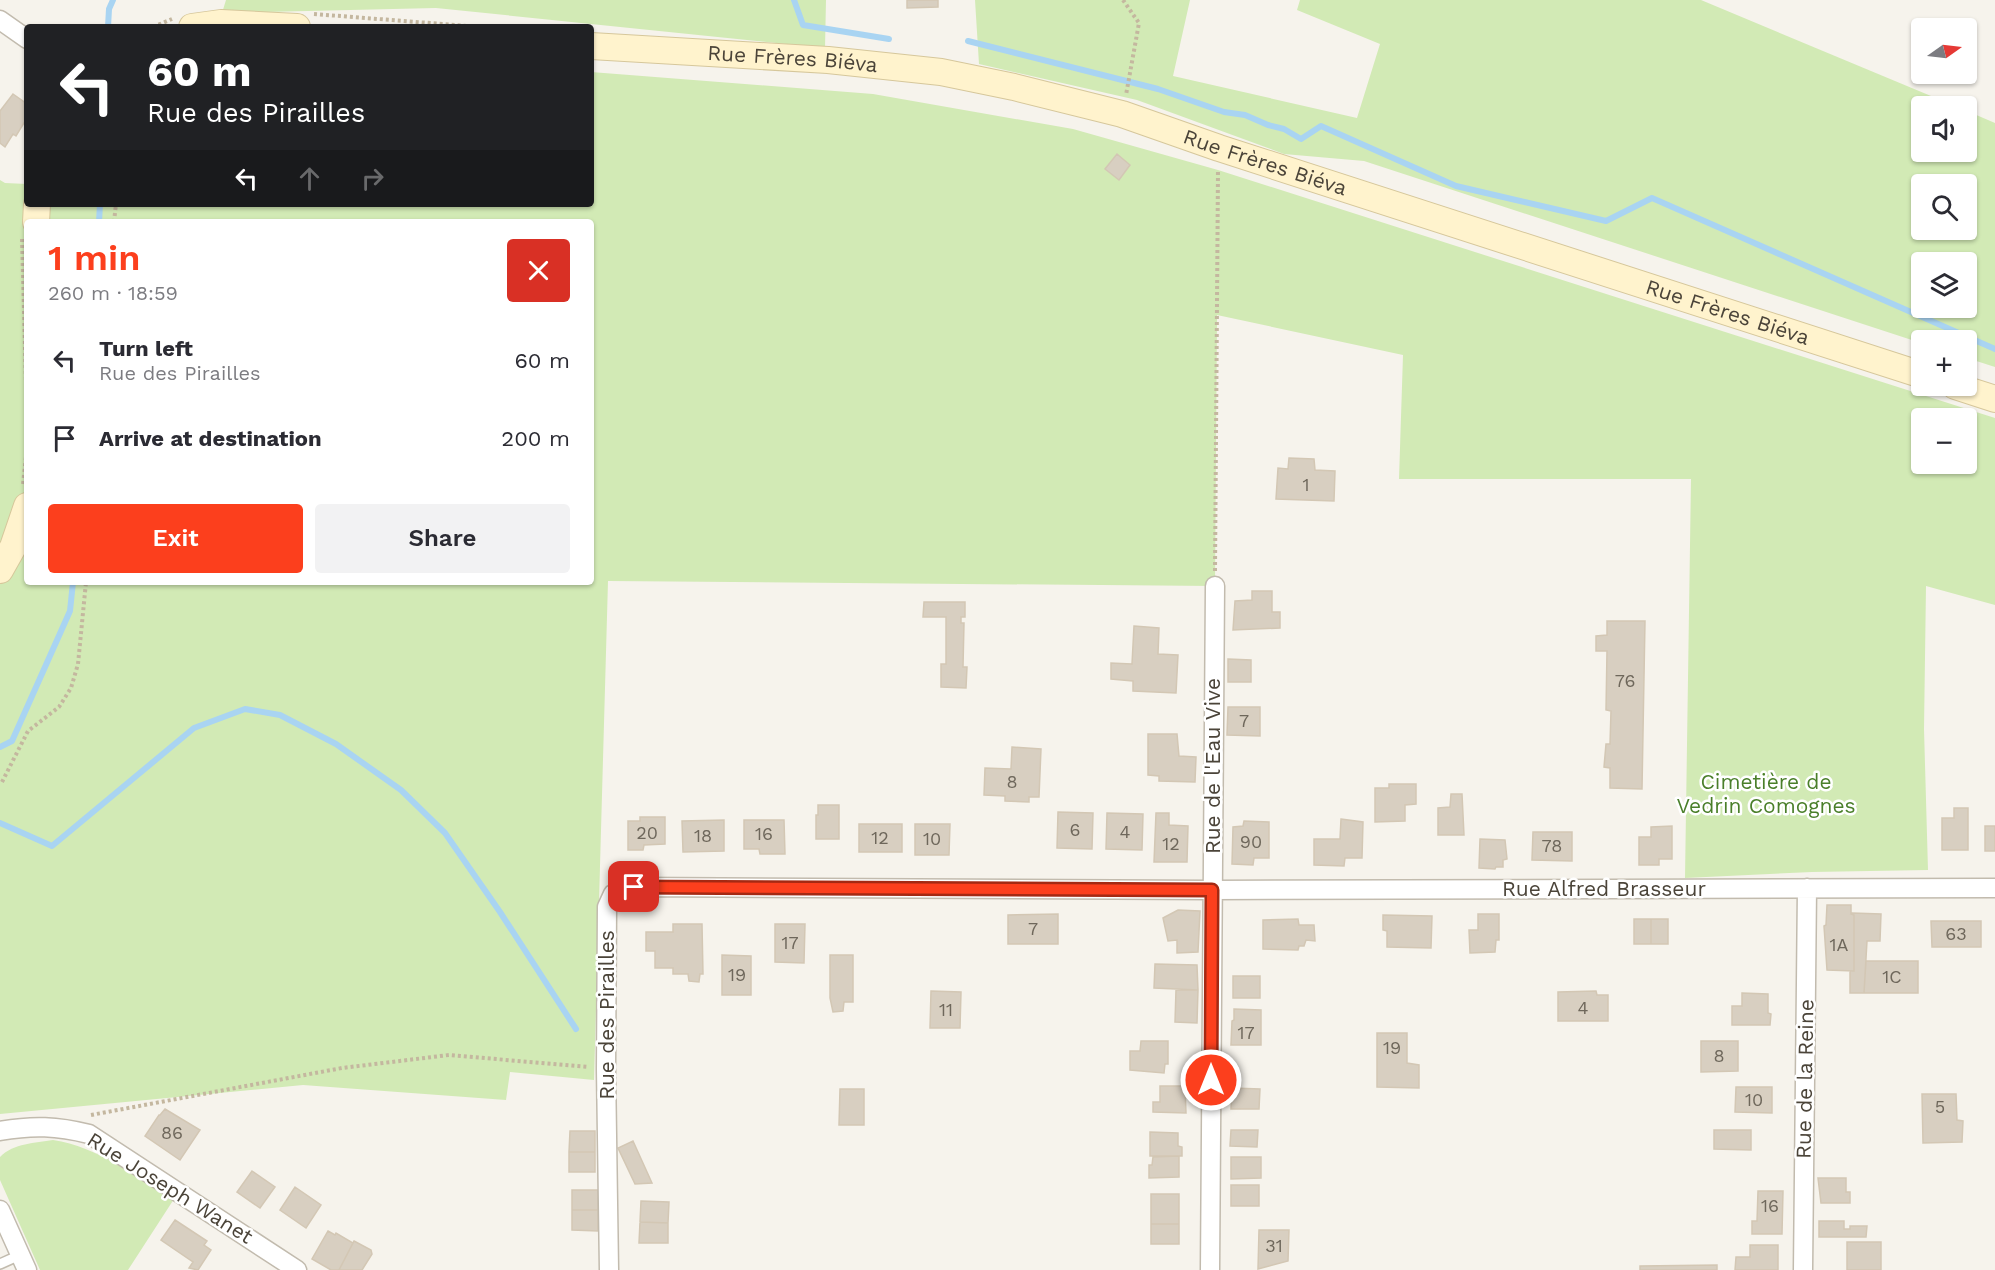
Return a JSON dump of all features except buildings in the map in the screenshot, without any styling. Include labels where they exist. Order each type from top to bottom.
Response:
[{"type":"street","points":[[0,20],[24,37]]},
{"type":"street","points":[[213,24],[239,24]]},
{"type":"street","name":"Rue Frères Biéva","points":[[594,46],[828,60],[941,72],[1014,87],[1122,114],[1219,148],[1911,371]]},
{"type":"street","points":[[1977,393],[1995,399]]},
{"type":"street","points":[[0,570],[13,547],[24,515]]},
{"type":"street","name":"Rue de l'Eau Vive","points":[[1210,1270],[1215,586]]},
{"type":"street","name":"Rue des Pirailles","points":[[609,1270],[606,1069],[607,907],[613,894],[634,887],[1212,890]]},
{"type":"street","name":"Rue de la Reine","points":[[1803,1270],[1807,888]]},
{"type":"street","name":"Rue Alfred Brasseur","points":[[1212,890],[1995,888]]},
{"type":"street","name":"Rue Joseph Wanet","points":[[0,1131],[26,1126],[61,1127],[89,1134],[143,1167],[297,1270]]},
{"type":"street","points":[[0,1210],[24,1263]]},
{"type":"lane","points":[[0,1264],[24,1263]]},
{"type":"path","points":[[1123,0],[1139,23],[1127,87]]},
{"type":"path","points":[[1215,586],[1219,148]]},
{"type":"path","points":[[2,782],[28,731],[59,707],[71,688],[78,664],[86,585]]},
{"type":"path","points":[[85,1116],[342,1068],[449,1054],[606,1069]]},
{"type":"green space","points":[[226,0],[826,0],[825,48],[436,8],[222,13]]},
{"type":"green space","points":[[975,0],[1190,0],[1173,76],[1357,118],[1380,44],[1297,10],[1300,0],[1701,0],[1931,96],[1911,96],[1911,162],[1977,162],[1977,115],[1995,123],[1995,367],[1977,361],[1977,330],[1911,330],[1911,340],[1364,161],[1284,154],[1137,100],[979,64]]},
{"type":"green space","name":"Cimetière de Vedrin Comognes","points":[[594,72],[873,94],[1073,129],[1218,170],[1911,391],[1911,396],[1926,396],[1964,408],[1911,408],[1911,474],[1977,474],[1977,412],[1995,418],[1995,605],[1926,586],[1924,729],[1928,870],[1812,872],[1685,878],[1691,479],[1399,479],[1403,355],[1217,315],[1215,586],[608,581],[594,1080],[510,1072],[506,1100],[303,1085],[0,1114],[0,180],[5,183],[24,184],[24,207],[594,207]]},
{"type":"green space","points":[[53,1140],[86,1149],[101,1156],[174,1199],[128,1270],[40,1270],[0,1180],[0,1157],[18,1146]]},
{"type":"waterway","points":[[108,24],[109,9],[113,0]]},
{"type":"waterway","points":[[794,0],[803,25],[889,39]]},
{"type":"waterway","points":[[968,41],[1158,89],[1224,112],[1245,115],[1284,129],[1301,139],[1321,126],[1456,186],[1606,221],[1652,198],[1995,349]]},
{"type":"waterway","points":[[99,219],[100,207]]},
{"type":"waterway","points":[[0,747],[12,741],[70,611],[73,585]]},
{"type":"waterway","points":[[0,823],[52,846],[194,728],[245,709],[280,715],[336,744],[401,790],[445,833],[500,912],[576,1029]]},
{"type":"route","points":[[634,887],[1212,890],[1211,1080]]}]
